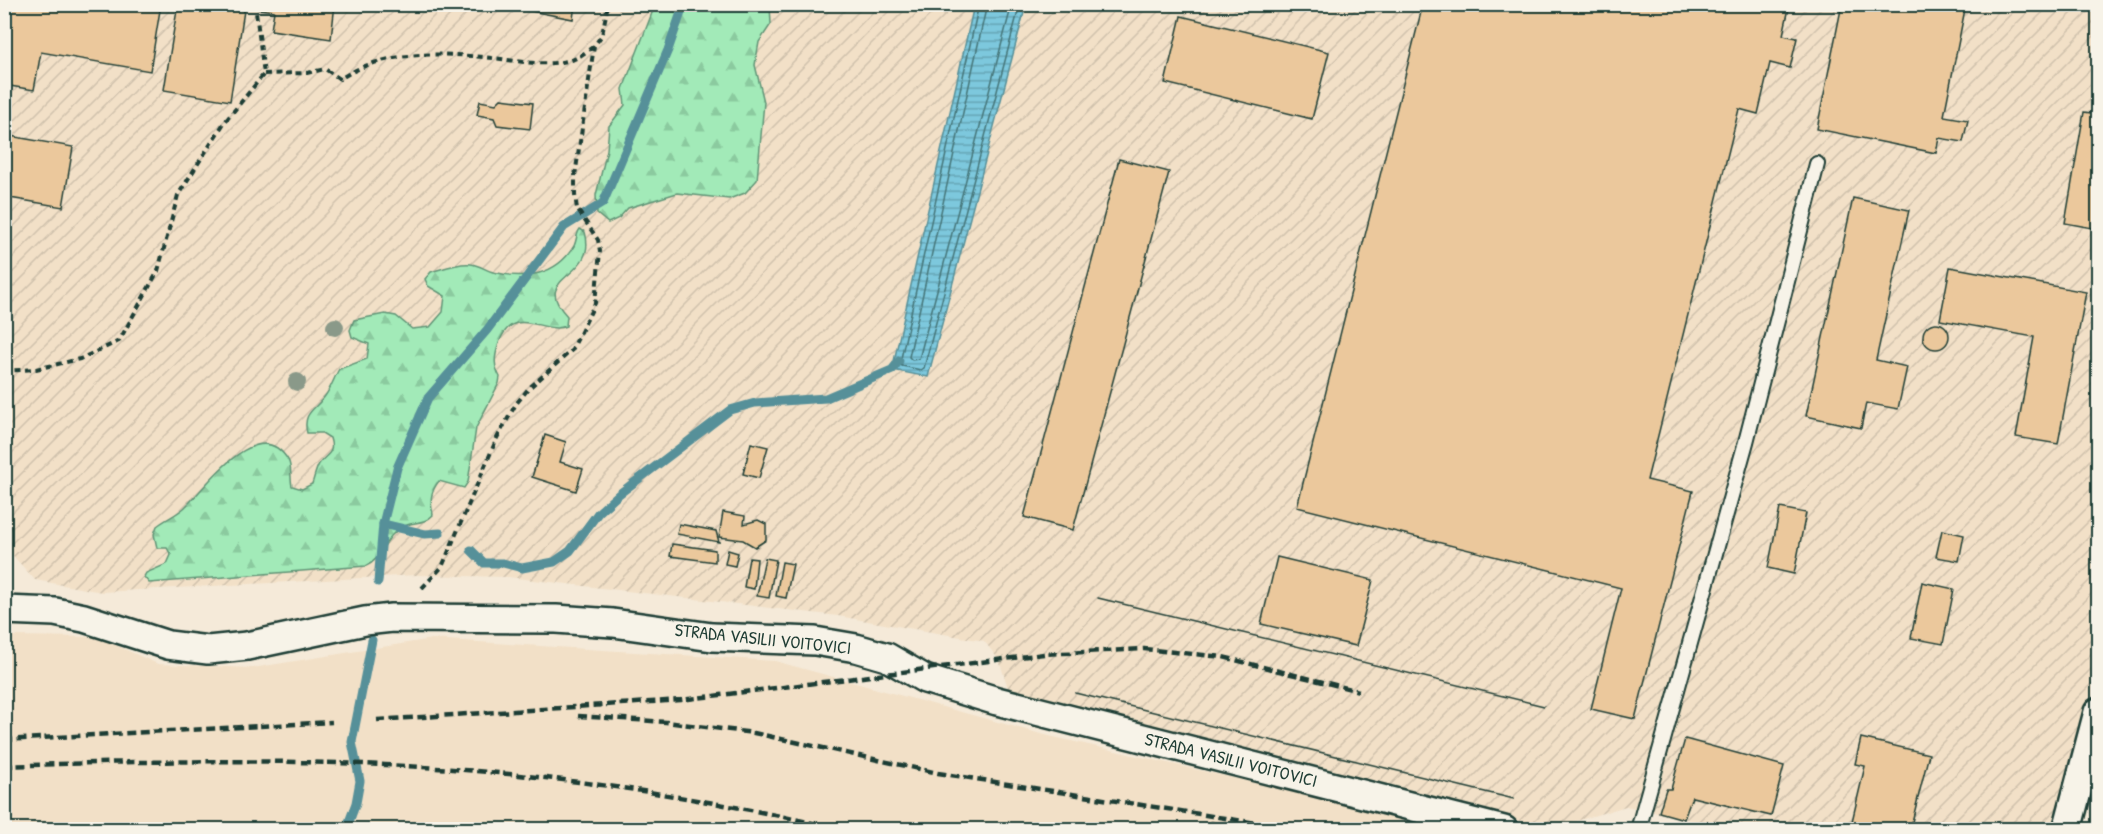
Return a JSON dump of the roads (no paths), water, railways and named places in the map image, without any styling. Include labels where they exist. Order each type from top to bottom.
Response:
[{"type":"street","name":"STRADA VASILII VOITOVICI","points":[[4,610],[65,614],[84,618],[143,639],[208,650],[247,646],[365,621],[392,618],[567,620],[613,623],[712,637],[815,641],[856,648],[886,657],[926,679],[996,701],[1504,830]]},
{"type":"street","points":[[2067,830],[2098,712]]},
{"type":"lane","points":[[1638,830],[1746,442],[1817,164]]},
{"type":"water","points":[[974,5],[1026,5],[928,377],[892,370]]},
{"type":"waterway","points":[[378,582],[383,524],[397,468],[428,398],[487,330],[564,227],[603,203],[668,50],[684,4]]},
{"type":"waterway","points":[[471,550],[484,563],[503,563],[522,568],[554,562],[570,551],[598,513],[619,494],[730,410],[755,403],[826,398],[892,370],[899,361]]},
{"type":"waterway","points":[[383,524],[425,534],[440,533]]},
{"type":"waterway","points":[[346,830],[356,803],[360,781],[352,742],[372,640]]},
{"type":"tram line","points":[[1098,598],[1544,706]]},
{"type":"tram line","points":[[1075,693],[1514,799]]},
{"type":"railway","points":[[377,720],[681,700],[1044,654],[1144,649],[1223,657],[1359,691]]},
{"type":"railway","points":[[578,716],[666,722],[754,733],[938,773],[1301,830]]},
{"type":"railway","points":[[4,740],[332,722]]},
{"type":"railway","points":[[4,766],[243,761],[443,768],[616,787],[730,806],[843,830]]},
{"type":"railway","points":[[1210,823],[1235,830]]}]
